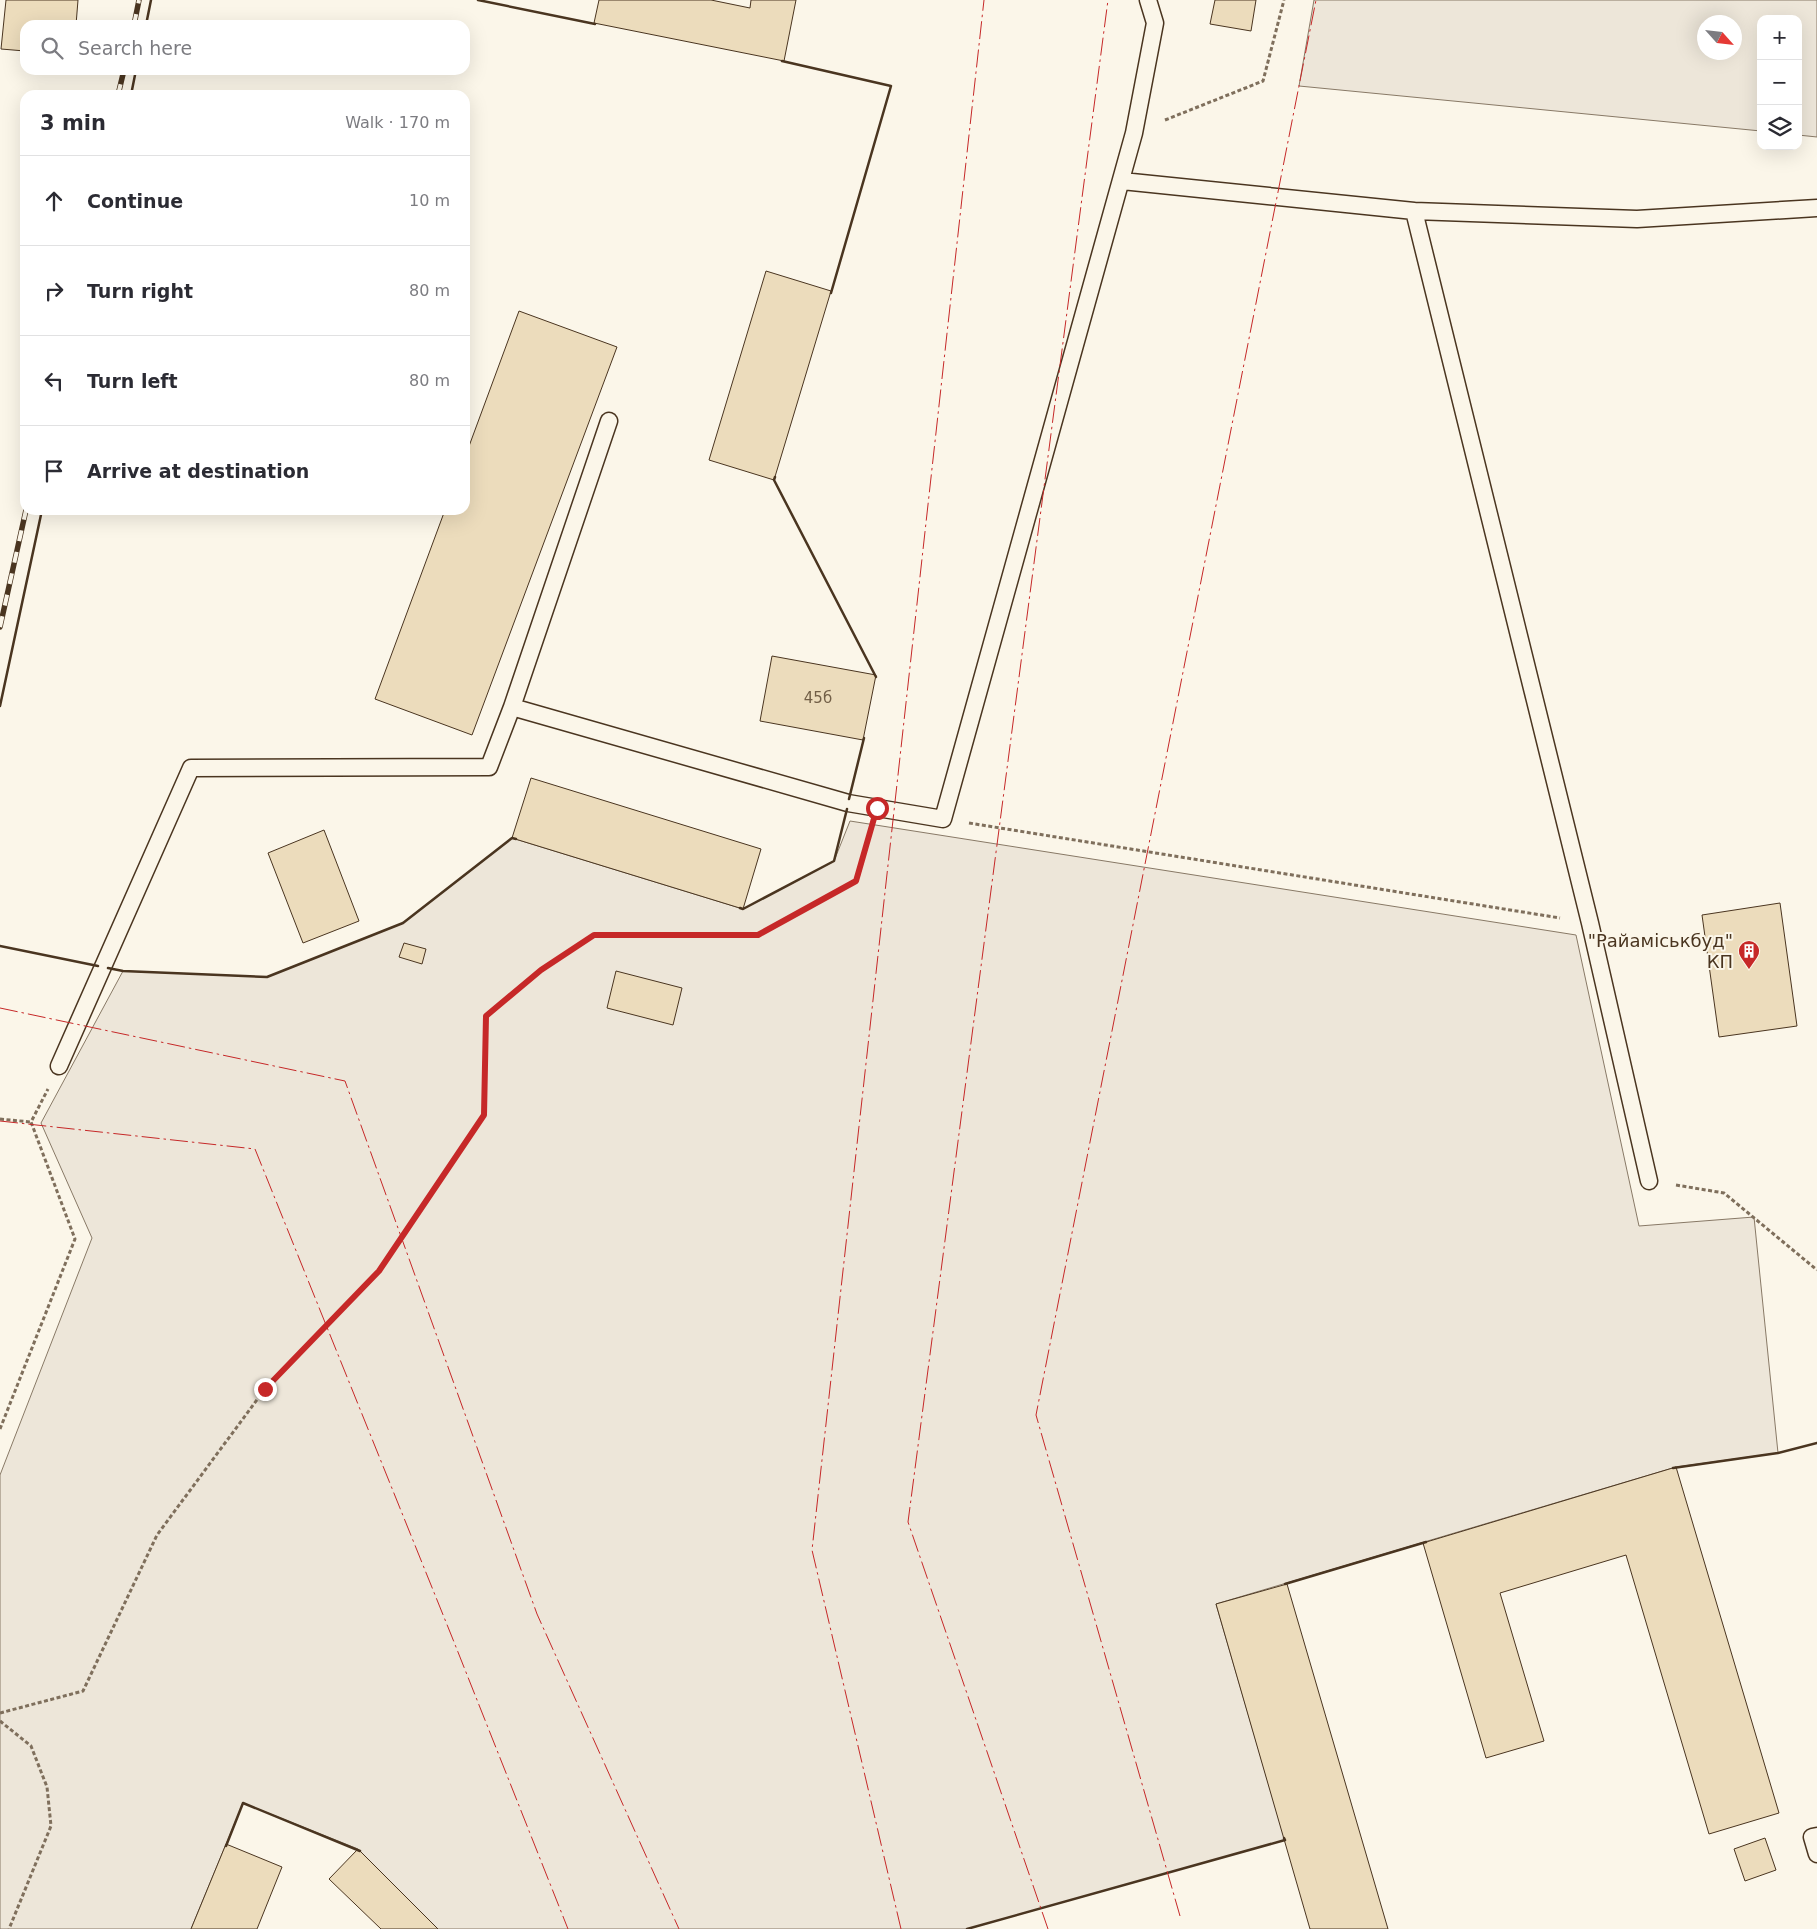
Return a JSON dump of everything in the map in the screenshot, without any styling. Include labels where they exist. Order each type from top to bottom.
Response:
[{"type":"lane","points":[[512,707],[848,804],[943,819],[1122,181],[1134,133],[1155,24],[1148,0]]},
{"type":"lane","points":[[1122,181],[1414,211],[1637,219],[1817,208]]},
{"type":"lane","points":[[1414,211],[1590,923],[1649,1181]]},
{"type":"lane","points":[[59,1066],[191,768],[488,767],[512,707],[609,421]]},
{"type":"lane","points":[[1817,1836],[1812,1837],[1817,1854]]},
{"type":"path","points":[[1134,133],[1263,81],[1284,0]]},
{"type":"path","points":[[0,1713],[82,1691],[157,1535],[265,1389],[379,1271],[484,1115],[486,1016],[541,970],[594,935],[758,935],[856,881],[877,808]]},
{"type":"path","points":[[943,819],[1590,923]]},
{"type":"path","points":[[0,1429],[75,1239],[31,1122],[59,1066]]},
{"type":"path","points":[[0,1119],[31,1122]]},
{"type":"path","points":[[1649,1181],[1724,1192],[1817,1270]]},
{"type":"path","points":[[0,1721],[31,1746],[47,1787],[51,1826],[9,1929]]},
{"type":"shaded area","points":[[1314,0],[1817,0],[1817,137],[1802,135],[1802,15],[1757,15],[1757,131],[1299,86]]},
{"type":"shaded area","points":[[850,821],[1576,935],[1639,1226],[1754,1217],[1778,1453],[1676,1467],[1216,1604],[1285,1840],[967,1929],[438,1929],[358,1849],[243,1803],[191,1929],[0,1929],[0,1475],[92,1238],[41,1123],[123,971],[267,977],[403,923],[512,838],[743,909],[834,861]]},
{"type":"building","points":[[6,0],[78,0],[76,20],[20,20],[20,51],[1,49]]},
{"type":"building","points":[[599,0],[711,0],[750,8],[751,0],[796,0],[784,61],[594,23]]},
{"type":"building","points":[[1215,0],[1256,0],[1251,31],[1210,24]]},
{"type":"building","points":[[766,271],[831,291],[774,480],[709,460]]},
{"type":"building","points":[[519,311],[617,347],[472,735],[375,699],[443,515],[470,515],[470,443]]},
{"type":"building","points":[[772,656],[876,675],[863,740],[760,721]]},
{"type":"building","points":[[531,778],[761,849],[743,909],[512,838]]},
{"type":"building","points":[[324,830],[359,921],[303,943],[268,853]]},
{"type":"building","name":"\"Райаміськбуд\" КП","points":[[1780,903],[1797,1026],[1719,1037],[1702,915]]},
{"type":"building","points":[[404,943],[426,949],[422,964],[399,957]]},
{"type":"building","points":[[616,971],[682,988],[673,1025],[607,1008]]},
{"type":"building","points":[[1676,1467],[1779,1813],[1709,1834],[1626,1555],[1500,1593],[1544,1741],[1486,1758],[1423,1543]]},
{"type":"building","points":[[1287,1584],[1388,1929],[1310,1929],[1216,1604]]},
{"type":"building","points":[[1765,1838],[1776,1870],[1745,1881],[1734,1849]]},
{"type":"building","points":[[226,1844],[282,1867],[257,1929],[191,1929]]},
{"type":"building","points":[[358,1849],[438,1929],[381,1929],[329,1879]]},
{"type":"railway","points":[[135,20],[139,0]]},
{"type":"railway","points":[[119,90],[123,75]]},
{"type":"railway","points":[[0,627],[25,515]]},
{"type":"wall","points":[[147,20],[151,0]]},
{"type":"wall","points":[[478,0],[595,24]]},
{"type":"wall","points":[[782,61],[891,86],[831,293]]},
{"type":"wall","points":[[132,90],[135,75]]},
{"type":"wall","points":[[775,477],[774,480],[876,677]]},
{"type":"wall","points":[[0,706],[41,515]]},
{"type":"wall","points":[[849,799],[864,738]]},
{"type":"wall","points":[[740,908],[743,909],[834,861],[847,809]]},
{"type":"wall","points":[[108,968],[123,971],[267,977],[403,923],[512,838],[516,839]]},
{"type":"wall","points":[[0,946],[98,966]]},
{"type":"wall","points":[[1673,1468],[1778,1453],[1817,1443]]},
{"type":"wall","points":[[1285,1584],[1426,1542]]},
{"type":"wall","points":[[226,1846],[243,1803],[360,1851]]},
{"type":"wall","points":[[967,1929],[1285,1840],[1284,1838]]},
{"type":"power","points":[[901,1929],[812,1550],[984,0]]},
{"type":"power","points":[[1048,1929],[908,1522],[1108,0]]},
{"type":"power","points":[[1180,1916],[1036,1415],[1316,0]]},
{"type":"power","points":[[0,1008],[345,1081],[537,1614],[679,1929]]},
{"type":"power","points":[[0,1121],[255,1149],[568,1929]]},
{"type":"place","name":"\"Райаміськбуд\" КП","points":[[1749,970]]},
{"type":"route","points":[[265,1389],[379,1271],[484,1115],[486,1016],[541,970],[594,935],[758,935],[856,881],[877,808]]}]
